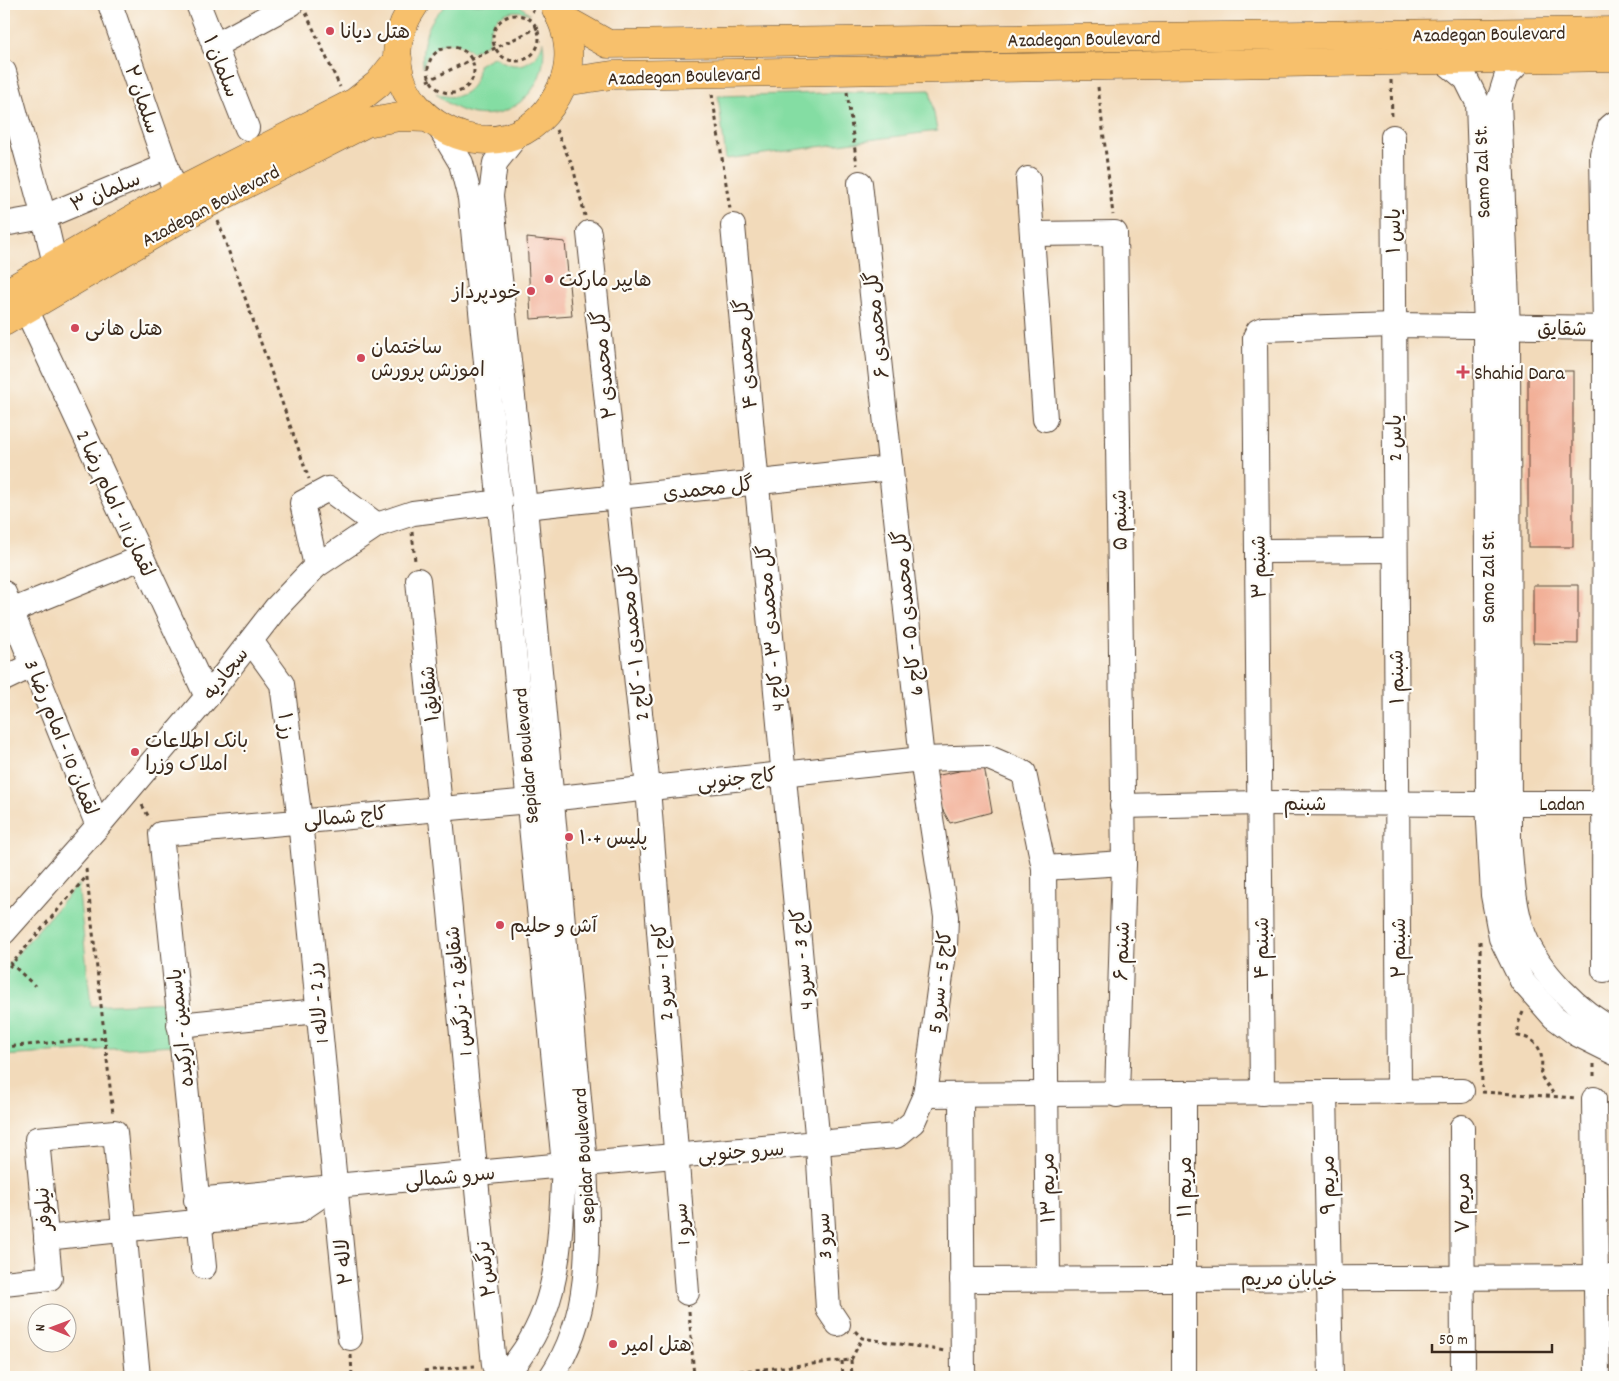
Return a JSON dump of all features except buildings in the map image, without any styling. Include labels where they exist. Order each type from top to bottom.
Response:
[{"type":"main road","points":[[415,4],[403,26],[398,59],[406,91],[433,123]]},
{"type":"main road","points":[[520,131],[547,111],[564,82],[568,66],[568,49],[544,20]]},
{"type":"main road","name":"Azadegan Boulevard","points":[[544,20],[608,44],[1615,31]]},
{"type":"main road","points":[[1189,37],[1189,65]]},
{"type":"main road","name":"Azadegan Boulevard","points":[[564,82],[612,75],[1615,57]]},
{"type":"main road","name":"Azadegan Boulevard","points":[[4,294],[176,194],[348,105],[378,84],[398,59]]},
{"type":"main road","name":"Azadegan Boulevard","points":[[15,315],[211,202],[366,123],[399,117],[433,123],[455,135],[488,140],[520,131]]},
{"type":"street","name":"سلمان ۲","points":[[110,4],[176,194]]},
{"type":"street","name":"سلمان ۱","points":[[198,4],[247,128]]},
{"type":"street","points":[[214,46],[287,8]]},
{"type":"street","name":"Samo Zal St.","points":[[1523,58],[1507,75],[1499,100],[1497,328],[1499,803],[1493,895],[1501,938],[1522,981],[1554,1017],[1593,1043],[1615,1053]]},
{"type":"street","name":"Samo Zal St.","points":[[1444,61],[1466,79],[1478,103],[1497,328]]},
{"type":"street","name":"سلمان ۳","points":[[4,72],[55,264]]},
{"type":"street","name":"Sepidar Boulevard","points":[[433,123],[461,163],[470,198],[501,502],[541,800]]},
{"type":"street","points":[[1604,970],[1610,803],[1605,566],[1610,328],[1602,154],[1610,127],[1615,123]]},
{"type":"street","name":"Sepidar Boulevard","points":[[520,131],[495,163],[490,196],[525,507],[541,800],[575,1165],[588,1252],[586,1281],[581,1308],[564,1357],[551,1377]]},
{"type":"street","name":"یاس ۱","points":[[1392,137],[1394,326]]},
{"type":"street","name":"سلمان ۳","points":[[4,224],[44,217],[166,166]]},
{"type":"street","points":[[1028,179],[1044,419]]},
{"type":"street","name":"گل محمدی ۶","points":[[860,183],[891,468]]},
{"type":"street","name":"گل محمدی ۴","points":[[733,226],[757,482]]},
{"type":"street","name":"گل محمدی ۲","points":[[589,233],[617,497]]},
{"type":"street","points":[[1032,234],[1115,233]]},
{"type":"street","name":"شبنم ۵","points":[[1115,233],[1122,806]]},
{"type":"street","name":"لقمان 11 - امام رضا 2","points":[[15,315],[141,558],[206,697]]},
{"type":"street","name":"شقایق","points":[[1258,331],[1394,326],[1610,328]]},
{"type":"street","name":"یاس 2","points":[[1394,326],[1395,550]]},
{"type":"street","name":"شبنم ۳","points":[[1258,331],[1255,337],[1260,803]]},
{"type":"street","name":"گل محمدی","points":[[525,507],[891,468]]},
{"type":"street","name":"گل محمدی ۵ - کاج 6","points":[[891,468],[922,758]]},
{"type":"street","name":"گل محمدی ۳ - کاج 4","points":[[757,482],[783,773]]},
{"type":"street","points":[[316,566],[302,504],[328,489],[377,525]]},
{"type":"street","name":"گل محمدی ۱ - کاج 2","points":[[617,497],[648,788]]},
{"type":"street","name":"سجادیه","points":[[4,932],[130,788],[206,697],[276,608],[316,566],[377,525],[409,514],[501,502]]},
{"type":"street","points":[[1258,551],[1395,550]]},
{"type":"street","name":"شبنم ۱","points":[[1395,550],[1398,804]]},
{"type":"street","points":[[7,602],[141,558]]},
{"type":"street","name":"شقایق۱","points":[[418,580],[440,808]]},
{"type":"street","name":"لقمان 10 - امام رضا 3","points":[[7,602],[33,665],[91,834]]},
{"type":"street","name":"رز ۱","points":[[250,641],[282,684],[300,820]]},
{"type":"street","points":[[4,679],[33,665]]},
{"type":"street","name":"کاج جنوبی","points":[[541,800],[922,758],[987,757],[1024,772],[1044,868]]},
{"type":"street","name":"کاج 5 - سرو 5","points":[[896,1136],[913,1122],[925,1096],[945,946],[946,917],[922,758]]},
{"type":"street","name":"کاج 3 - سرو 4","points":[[783,773],[818,1145]]},
{"type":"street","name":"کاج 1 - سرو 2","points":[[648,788],[676,1155]]},
{"type":"street","name":"کاج شمالی","points":[[161,834],[300,820],[541,800]]},
{"type":"street","name":"شبنم","points":[[1122,806],[1260,803],[1499,803]]},
{"type":"street","name":"شبنم ۴","points":[[1260,803],[1262,1094]]},
{"type":"street","name":"Samo Zal St.","points":[[1499,803],[1509,840],[1513,888],[1524,935],[1541,964],[1560,990],[1590,1014],[1615,1030]]},
{"type":"street","name":"Ladan","points":[[1499,803],[1610,803]]},
{"type":"street","name":"شبنم ۲","points":[[1398,804],[1399,1092]]},
{"type":"street","name":"شبنم ۶","points":[[1117,1095],[1124,863],[1122,806]]},
{"type":"street","name":"شقایق 2 - نرگس 1","points":[[440,808],[476,1174]]},
{"type":"street","name":"رز 2 - لاله 1","points":[[300,820],[335,1186]]},
{"type":"street","name":"یاسمین - ارکیده","points":[[161,834],[198,1223],[204,1267]]},
{"type":"street","points":[[1044,868],[1124,863]]},
{"type":"street","name":"مریم ۱۳","points":[[1044,868],[1048,1279]]},
{"type":"street","points":[[179,1024],[318,1011]]},
{"type":"street","points":[[925,1096],[1472,1092]]},
{"type":"street","name":"مریم ۹","points":[[1324,1093],[1331,1377]]},
{"type":"street","name":"مریم ۱۱","points":[[1184,1094],[1184,1377]]},
{"type":"street","points":[[961,1097],[963,1377]]},
{"type":"street","points":[[1594,1099],[1606,1277],[1597,1377]]},
{"type":"street","name":"مریم ۷","points":[[1462,1127],[1463,1377]]},
{"type":"street","points":[[115,1132],[138,1377]]},
{"type":"street","name":"نیلوفر","points":[[4,1283],[50,1278],[37,1139],[115,1132]]},
{"type":"street","name":"سرو جنوبی","points":[[575,1165],[676,1155],[818,1145],[896,1136]]},
{"type":"street","name":"سرو 3","points":[[818,1145],[828,1309],[838,1324]]},
{"type":"street","name":"سرو 1","points":[[676,1155],[687,1293]]},
{"type":"street","name":"Sepidar Boulevard","points":[[498,1371],[523,1357],[541,1324],[553,1286],[575,1165]]},
{"type":"street","name":"سرو شمالی","points":[[196,1200],[575,1165]]},
{"type":"street","name":"نرگس۲","points":[[476,1174],[498,1371]]},
{"type":"street","name":"سرو شمالی","points":[[46,1238],[298,1211],[335,1186]]},
{"type":"street","name":"لاله ۲","points":[[335,1186],[350,1338]]},
{"type":"street","name":"خیابان مریم","points":[[962,1280],[1606,1277]]},
{"type":"path","points":[[526,4],[544,20]]},
{"type":"path","points":[[287,8],[348,105]]},
{"type":"path","points":[[523,17],[544,20],[537,46],[526,59],[508,60],[495,48],[494,31],[506,18],[523,17]]},
{"type":"path","points":[[424,83],[495,48],[544,20]]},
{"type":"path","points":[[458,48],[472,60],[474,71],[472,77],[461,90],[443,92],[430,80],[430,62],[441,49],[458,48]]},
{"type":"path","points":[[1391,62],[1392,137]]},
{"type":"path","points":[[1096,67],[1115,233]]},
{"type":"path","points":[[844,71],[860,183]]},
{"type":"path","points":[[709,74],[733,226]]},
{"type":"path","points":[[422,77],[427,88]]},
{"type":"path","points":[[547,111],[573,167],[589,233]]},
{"type":"path","points":[[211,202],[315,496]]},
{"type":"path","points":[[409,514],[418,580]]},
{"type":"path","points":[[130,788],[161,834]]},
{"type":"path","points":[[91,834],[87,876],[115,1132]]},
{"type":"path","points":[[4,973],[87,876]]},
{"type":"path","points":[[1480,939],[1472,1092],[1594,1099],[1593,1043]]},
{"type":"path","points":[[4,957],[35,986]]},
{"type":"path","points":[[1534,996],[1522,1014],[1518,1036],[1530,1039],[1541,1051],[1544,1060],[1540,1075],[1557,1097]]},
{"type":"path","points":[[4,1047],[105,1038]]},
{"type":"path","points":[[687,1293],[694,1376]]},
{"type":"path","points":[[838,1324],[854,1331],[862,1338],[963,1353]]},
{"type":"path","points":[[852,1377],[851,1360],[862,1338]]},
{"type":"path","points":[[676,1377],[851,1360]]},
{"type":"path","points":[[842,1361],[843,1377]]},
{"type":"path","points":[[764,1369],[765,1377]]},
{"type":"path","points":[[423,1377],[422,1371],[498,1371]]},
{"type":"path","points":[[730,1372],[731,1377]]},
{"type":"green space","points":[[448,4],[518,4],[530,14],[514,11],[500,16],[491,27],[489,43],[472,52],[465,47],[450,43],[436,47],[426,59],[423,67],[424,40],[430,24]]},
{"type":"green space","points":[[543,41],[543,64],[536,83],[525,98],[510,109],[492,114],[473,114],[454,107],[436,93],[452,97],[466,92],[475,81],[478,65],[495,56],[509,64],[524,64],[536,56]]},
{"type":"green space","points":[[930,90],[937,131],[726,159],[718,96]]},
{"type":"green space","points":[[78,884],[91,1006],[169,1002],[173,1045],[4,1056],[4,969]]},
{"type":"place","name":"هتل دیانا","points":[[330,31]]},
{"type":"place","name":"هایپر مارکت","points":[[549,279]]},
{"type":"place","name":"خودپرداز","points":[[531,291]]},
{"type":"place","name":"هتل هانی","points":[[75,328]]},
{"type":"place","name":"ساختمان اموزش پرورش","points":[[361,358]]},
{"type":"place","name":"Shahid Dara","points":[[1463,372]]},
{"type":"place","name":"بانک اطلاعات املاک وزرا","points":[[135,752]]},
{"type":"place","name":"پلیس +۱۰","points":[[569,837]]},
{"type":"place","name":"آش و حلیم","points":[[500,925]]},
{"type":"place","name":"هتل امیر","points":[[613,1344]]}]
